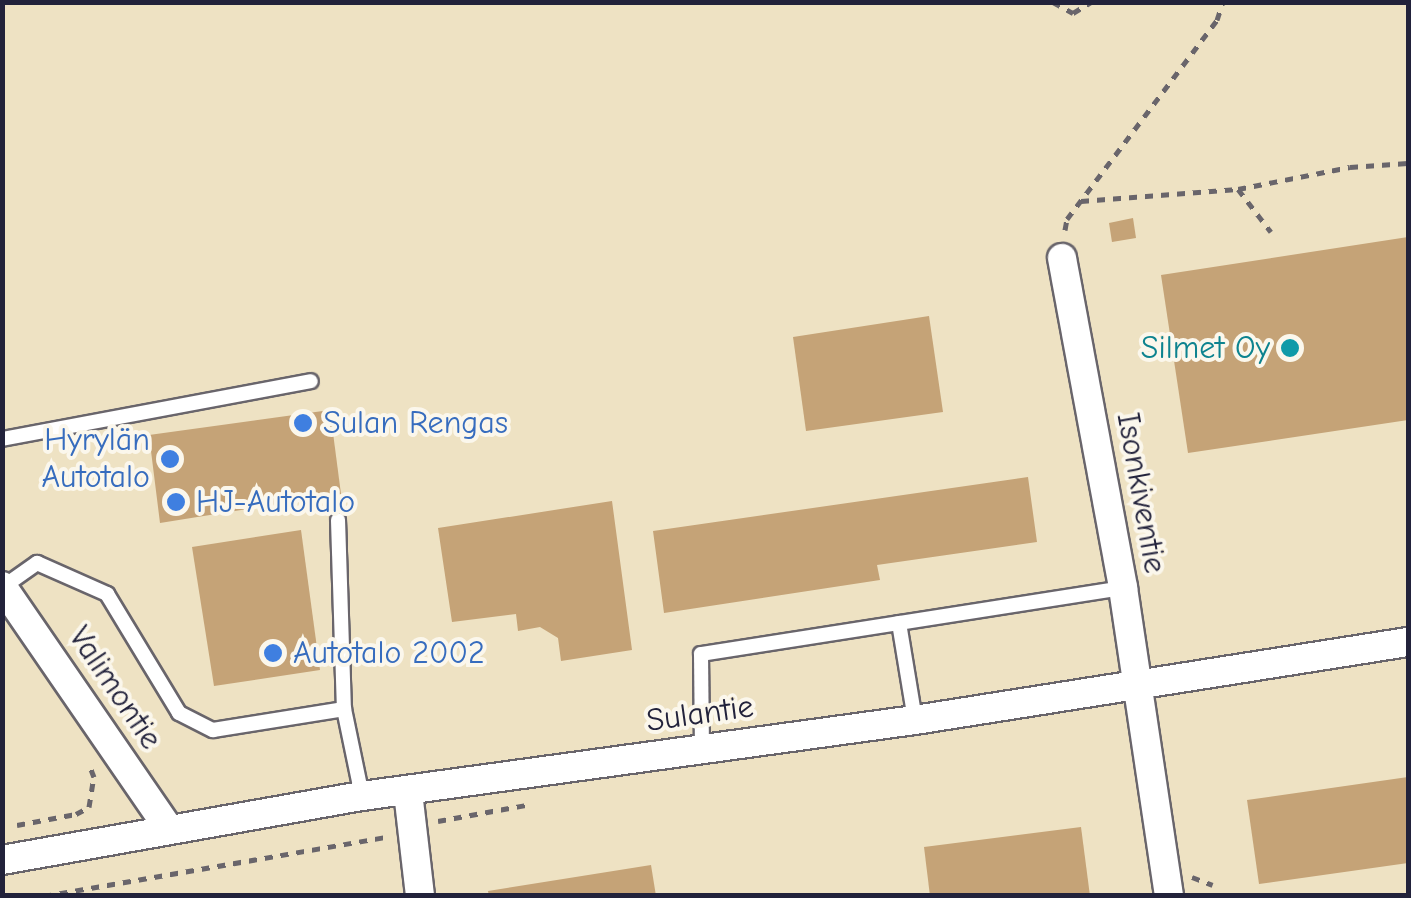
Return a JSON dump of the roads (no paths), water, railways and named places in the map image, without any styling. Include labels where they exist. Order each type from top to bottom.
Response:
[{"type":"street","name":"Isonkiventie","points":[[1062,258],[1123,588],[1169,896]]},
{"type":"street","name":"Valimontie","points":[[3,587],[169,829]]},
{"type":"street","name":"Sulantie","points":[[2,860],[362,796],[915,720],[1408,642]]},
{"type":"street","points":[[408,792],[420,896]]},
{"type":"lane","points":[[2,440],[310,381]]},
{"type":"lane","points":[[338,520],[344,709],[362,796]]},
{"type":"lane","points":[[3,587],[37,563],[107,594],[178,713],[214,730],[344,709]]},
{"type":"lane","points":[[702,750],[701,654],[1123,588]]},
{"type":"lane","points":[[898,623],[915,720]]},
{"type":"place","name":"Silmet Oy","points":[[1290,348]]},
{"type":"place","name":"Sulan Rengas","points":[[303,423]]},
{"type":"place","name":"Hyrylän Autotalo","points":[[170,459]]},
{"type":"place","name":"HJ-Autotalo","points":[[176,502]]},
{"type":"place","name":"Autotalo 2002","points":[[273,653]]}]
